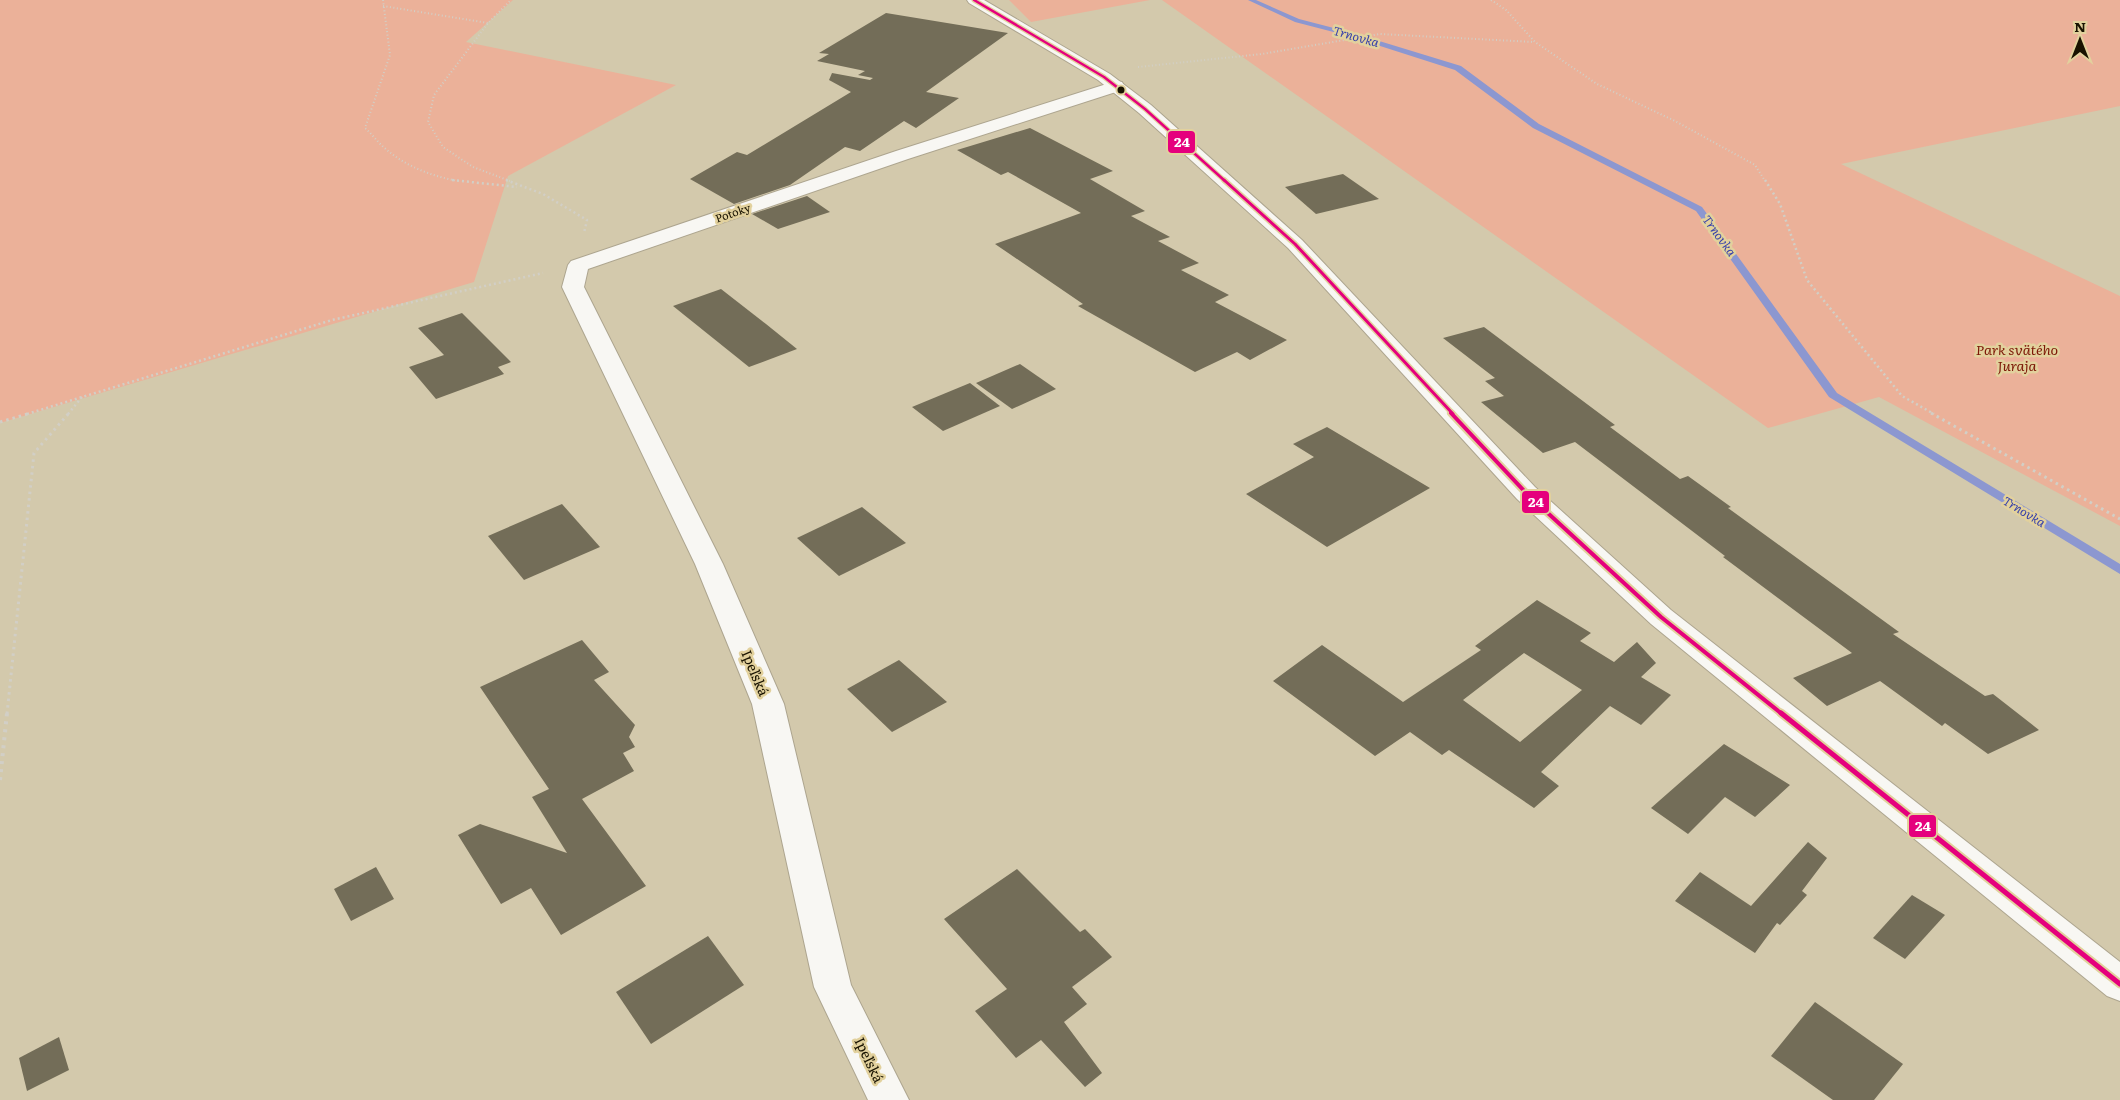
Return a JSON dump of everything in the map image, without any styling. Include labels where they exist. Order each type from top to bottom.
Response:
[{"type":"street","points":[[974,0],[1110,82],[1145,109],[1295,244],[1526,494],[1661,617],[2120,984]]},
{"type":"street","name":"Potoky","points":[[578,265],[1110,82]]},
{"type":"street","name":"Ipeľská","points":[[578,265],[573,288],[709,564],[768,704],[833,987],[889,1100]]},
{"type":"path","points":[[383,0],[390,54],[365,128],[391,154],[427,174],[476,184],[521,187]]},
{"type":"path","points":[[0,422],[332,320],[578,265],[587,220],[543,194],[473,167],[443,147],[428,122],[434,95],[488,23],[511,0]]},
{"type":"path","points":[[1491,0],[1506,10],[1535,42],[1597,84],[1675,122],[1755,165],[1780,204],[1807,280],[1902,396],[2120,519]]},
{"type":"path","points":[[384,6],[488,23]]},
{"type":"path","points":[[1110,82],[1140,67],[1262,54],[1380,34],[1535,42]]},
{"type":"path","points":[[0,780],[34,453],[82,397]]},
{"type":"green space","points":[[0,0],[513,0],[466,42],[676,85],[508,176],[474,282],[0,423]]},
{"type":"green space","points":[[1009,0],[1150,0],[1031,22]]},
{"type":"green space","name":"Park svätého Juraja","points":[[1162,0],[2120,0],[2120,106],[1841,164],[2120,296],[2120,526],[1879,397],[1768,428]]},
{"type":"building","points":[[886,13],[1008,33],[926,92],[959,98],[916,128],[904,121],[860,151],[845,147],[790,185],[734,204],[690,179],[737,152],[747,155],[851,92],[829,80],[832,73],[870,80],[873,78],[858,75],[865,71],[817,61],[829,54],[819,53]]},
{"type":"building","points":[[1030,128],[1113,171],[1090,179],[1145,211],[1131,216],[1170,237],[1158,241],[1199,263],[1181,270],[1229,295],[1215,302],[1287,340],[1250,360],[1237,352],[1195,372],[1078,306],[1083,304],[995,244],[1081,213],[1008,172],[1001,175],[957,150]]},
{"type":"building","points":[[1343,174],[1379,199],[1316,214],[1285,187]]},
{"type":"building","points":[[807,196],[830,212],[778,229],[752,214]]},
{"type":"building","points":[[721,289],[797,349],[749,367],[673,306]]},
{"type":"building","points":[[462,313],[511,362],[498,367],[504,374],[436,399],[409,367],[444,355],[418,328]]},
{"type":"building","points":[[1484,327],[1615,425],[1610,427],[1680,479],[1688,476],[1731,507],[1728,508],[1899,632],[1893,634],[1985,696],[1993,694],[2039,730],[1988,754],[1945,723],[1942,726],[1880,681],[1827,706],[1793,678],[1852,653],[1723,557],[1725,556],[1575,442],[1543,453],[1481,402],[1504,396],[1485,381],[1495,378],[1443,338]]},
{"type":"building","points":[[1020,364],[1056,389],[1012,409],[976,383]]},
{"type":"building","points":[[970,383],[1000,406],[943,431],[912,407]]},
{"type":"building","points":[[1327,427],[1430,488],[1327,547],[1246,494],[1314,457],[1293,444]]},
{"type":"building","points":[[562,504],[600,547],[524,580],[488,536]]},
{"type":"building","points":[[862,507],[906,543],[839,576],[797,538]]},
{"type":"building","points":[[1537,600],[1591,633],[1580,641],[1614,662],[1637,642],[1656,663],[1641,677],[1671,695],[1641,725],[1610,706],[1541,772],[1559,786],[1534,808],[1449,750],[1442,755],[1410,732],[1375,756],[1273,681],[1322,645],[1403,702],[1481,650],[1475,646]],"holes":[[[1524,653],[1582,690],[1520,742],[1463,700]]]},
{"type":"building","points":[[582,640],[609,672],[594,680],[635,725],[629,737],[635,747],[623,753],[634,771],[582,799],[646,886],[561,935],[531,888],[501,904],[458,835],[480,824],[567,853],[532,797],[549,789],[480,687]]},
{"type":"building","points":[[899,660],[947,702],[892,732],[847,689]]},
{"type":"building","points":[[1724,744],[1790,785],[1755,817],[1725,797],[1688,834],[1651,808]]},
{"type":"building","points":[[1808,842],[1827,858],[1802,891],[1807,895],[1780,925],[1777,923],[1755,953],[1675,901],[1700,872],[1751,906]]},
{"type":"building","points":[[376,867],[394,899],[351,921],[334,889]]},
{"type":"building","points":[[1017,869],[1080,932],[1085,929],[1112,957],[1072,987],[1087,1004],[1064,1022],[1102,1073],[1085,1087],[1041,1040],[1016,1058],[975,1011],[1007,989],[944,919]]},
{"type":"building","points":[[1912,895],[1945,915],[1905,959],[1873,938]]},
{"type":"building","points":[[708,936],[744,985],[651,1044],[616,992]]},
{"type":"building","points":[[1815,1002],[1903,1064],[1874,1100],[1833,1100],[1771,1056]]},
{"type":"building","points":[[59,1037],[69,1070],[27,1091],[19,1058]]},
{"type":"waterway","name":"Trnovka","points":[[1251,0],[1297,21],[1351,34],[1458,68],[1536,126],[1699,209],[1833,395],[2120,570]]},
{"type":"transit line","name":"24","points":[[974,0],[1104,77],[1145,109],[1295,244],[1526,493],[1661,617],[2120,984]]}]
